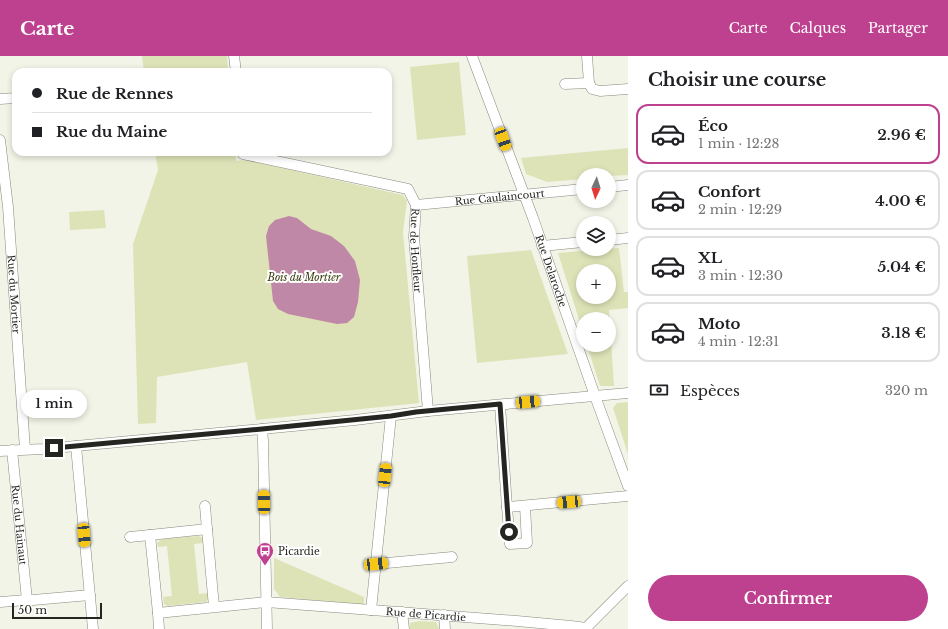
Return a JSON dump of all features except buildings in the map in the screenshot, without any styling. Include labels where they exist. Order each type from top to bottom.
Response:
[{"type":"street","points":[[234,56],[236,68]]},
{"type":"street","name":"Rue Delaroche","points":[[472,56],[524,195],[594,396],[628,486]]},
{"type":"street","points":[[587,56],[589,82],[592,89],[600,91],[628,88]]},
{"type":"street","points":[[565,84],[589,82]]},
{"type":"street","points":[[0,99],[12,98]]},
{"type":"street","name":"Rue du Mortier","points":[[0,140],[3,180],[8,207],[25,449]]},
{"type":"street","name":"Rue de Honfleur","points":[[252,156],[408,189],[416,206],[414,237],[428,411]]},
{"type":"street","points":[[616,186],[628,185]]},
{"type":"street","name":"Rue Caulaincourt","points":[[416,206],[576,190]]},
{"type":"street","points":[[616,239],[628,238]]},
{"type":"street","points":[[542,246],[576,243]]},
{"type":"street","points":[[0,451],[43,449],[262,429],[428,411],[628,393]]},
{"type":"street","points":[[500,404],[510,544],[527,543],[525,506]]},
{"type":"street","points":[[371,610],[391,416]]},
{"type":"street","points":[[262,429],[266,629]]},
{"type":"street","points":[[76,446],[93,629]]},
{"type":"street","name":"Rue du Hainaut","points":[[12,450],[27,600]]},
{"type":"street","points":[[507,507],[628,496]]},
{"type":"street","points":[[205,506],[214,607]]},
{"type":"street","points":[[130,537],[207,529]]},
{"type":"street","points":[[150,535],[159,629]]},
{"type":"street","points":[[376,564],[452,557]]},
{"type":"street","name":"Rue de Picardie","points":[[158,613],[266,602],[444,615],[518,625],[571,626],[586,629],[626,589]]},
{"type":"street","points":[[0,602],[90,595]]},
{"type":"street","points":[[402,612],[404,629]]},
{"type":"street","points":[[444,615],[446,629]]},
{"type":"green space","points":[[142,56],[227,56],[228,68],[144,68]]},
{"type":"green space","points":[[459,62],[466,135],[417,140],[410,67]]},
{"type":"green space","points":[[628,148],[628,175],[616,176],[616,168],[576,168],[576,180],[547,182],[526,174],[521,158]]},
{"type":"green space","name":"Bois du Mortier","points":[[156,156],[235,156],[236,161],[246,160],[403,195],[407,201],[403,232],[419,403],[256,420],[247,362],[157,377],[156,423],[138,424],[133,244],[158,170]]},
{"type":"green space","points":[[104,210],[106,228],[70,230],[69,212]]},
{"type":"green space","points":[[616,248],[619,248],[624,292],[628,292],[628,308],[609,310],[609,312],[577,312],[558,253],[576,252],[576,256],[616,256]]},
{"type":"green space","points":[[531,250],[568,354],[477,363],[467,256]]},
{"type":"green space","points":[[589,352],[612,352],[614,386],[600,386]]},
{"type":"green space","points":[[628,402],[628,454],[613,408],[617,403]]},
{"type":"green space","points":[[198,536],[203,538],[203,543],[194,544],[199,594],[209,593],[209,598],[206,602],[168,606],[164,604],[163,597],[172,596],[167,546],[158,547],[157,543],[162,539]]},
{"type":"green space","points":[[274,558],[364,597],[364,605],[280,597],[274,589]]},
{"type":"green space","points":[[420,621],[436,622],[439,629],[410,629],[410,623]]},
{"type":"shaded area","points":[[289,216],[297,218],[311,229],[331,236],[344,246],[355,261],[360,280],[358,302],[354,317],[347,323],[337,324],[288,314],[278,309],[273,301],[266,236],[269,226],[275,220]]},
{"type":"place","name":"Picardie","points":[[265,566]]},
{"type":"route","points":[[54,448],[262,429],[500,404],[509,532]]}]
